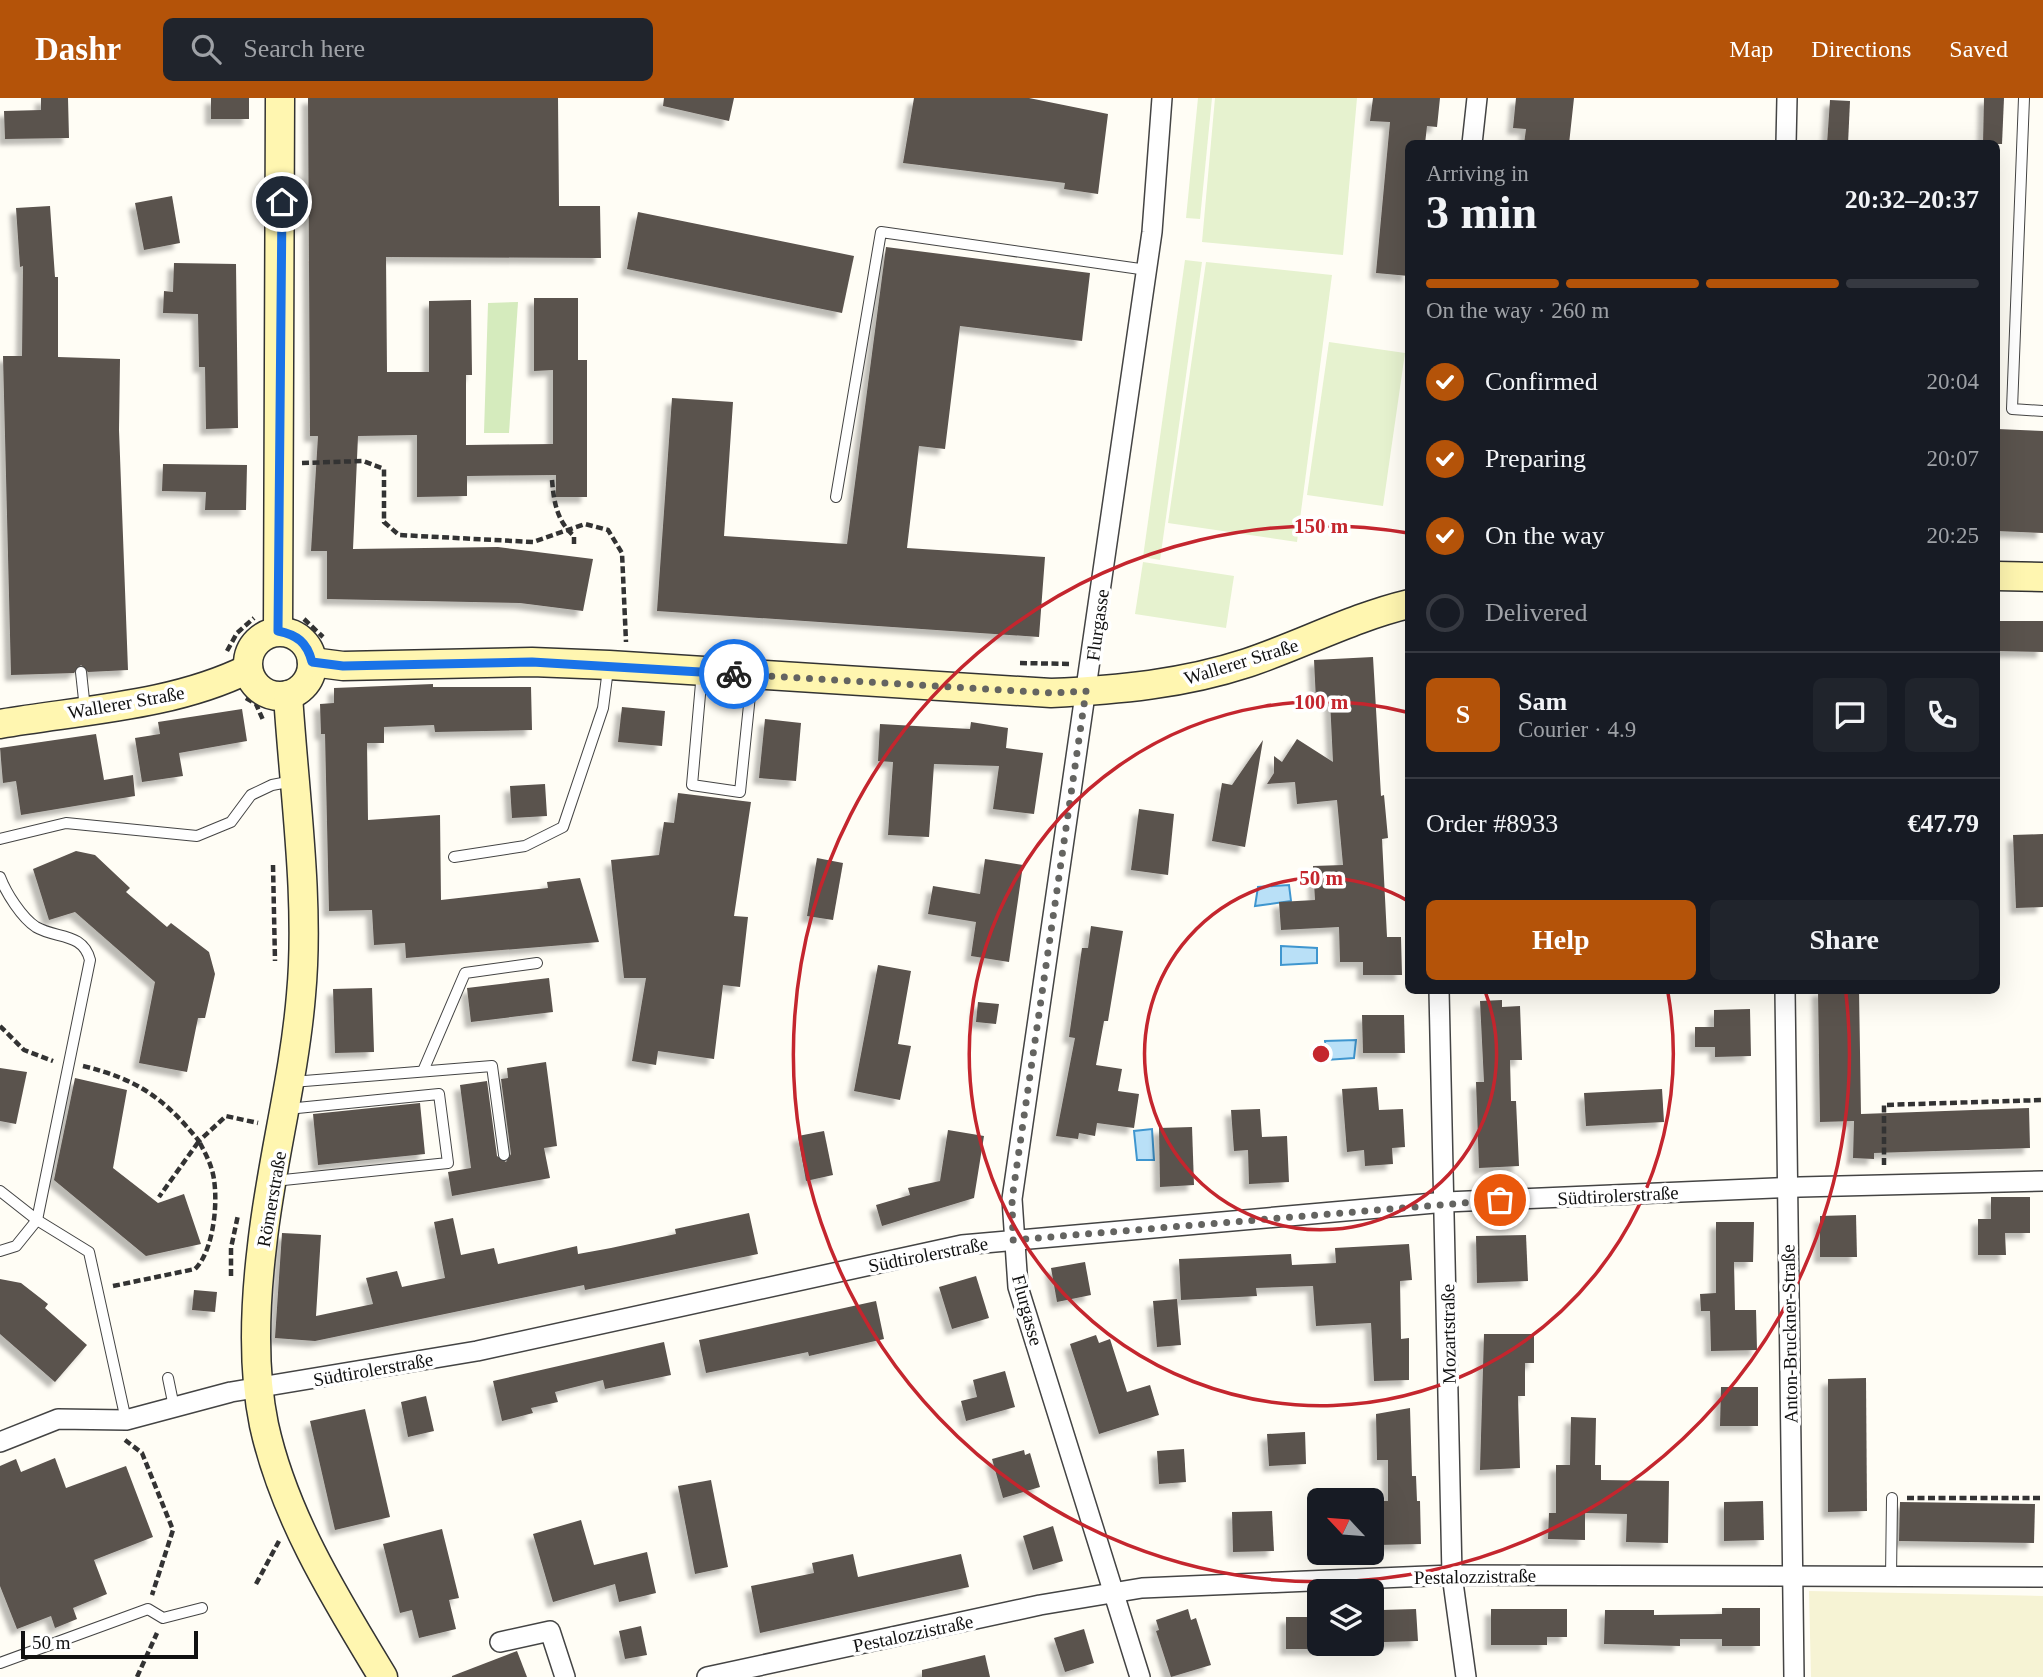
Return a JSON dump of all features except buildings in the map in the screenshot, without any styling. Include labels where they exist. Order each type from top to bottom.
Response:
[{"type":"main road","points":[[279,617],[255,642],[249,653],[236,662],[260,689],[274,695],[288,695],[306,681],[312,662],[303,641],[292,634],[279,617],[280,98]]},
{"type":"main road","points":[[2000,576],[2043,577]]},
{"type":"main road","name":"Wallerer Straße","points":[[312,662],[343,666],[532,662],[617,652],[702,671],[1051,693],[1089,678],[1187,680],[1226,669],[1405,605]]},
{"type":"main road","name":"Wallerer Straße","points":[[0,724],[174,695],[222,682],[236,662]]},
{"type":"main road","name":"Römerstraße","points":[[288,695],[302,910],[302,979],[287,1107],[262,1244],[256,1324],[260,1388],[264,1424],[285,1492],[323,1578],[383,1677]]},
{"type":"street","name":"Flurgasse","points":[[1140,1677],[1018,1287],[1012,1199],[1147,270],[1162,98]]},
{"type":"street","points":[[1472,140],[1477,98]]},
{"type":"street","points":[[1786,140],[1787,98]]},
{"type":"street","name":"Mozartstraße","points":[[1439,994],[1446,1202],[1452,1575],[1466,1677]]},
{"type":"street","name":"Anton-Bruckner-Straße","points":[[1785,994],[1794,1677]]},
{"type":"street","name":"Südtirolerstraße","points":[[0,1442],[58,1419],[126,1420],[231,1392],[477,1351],[962,1245],[1446,1202],[1787,1187],[2043,1181]]},
{"type":"street","name":"Pestalozzistraße","points":[[706,1677],[1114,1592],[1155,1587],[1452,1575],[2043,1577]]},
{"type":"street","points":[[500,1642],[550,1631],[565,1677]]},
{"type":"lane","points":[[2024,98],[2012,409],[2043,411]]},
{"type":"lane","points":[[836,497],[881,232],[1147,270]]},
{"type":"lane","points":[[454,857],[525,846],[563,827],[603,708],[617,652]]},
{"type":"lane","points":[[702,671],[692,785],[740,792],[752,675]]},
{"type":"lane","points":[[81,672],[85,710]]},
{"type":"lane","points":[[0,839],[66,823],[197,836],[232,822],[251,795],[272,785],[293,781]]},
{"type":"lane","points":[[0,877],[30,922],[39,929],[76,940],[87,949],[90,960],[37,1220],[16,1245],[0,1251]]},
{"type":"lane","points":[[423,1071],[465,973],[537,963]]},
{"type":"lane","points":[[287,1107],[423,1071],[492,1066],[504,1155]]},
{"type":"lane","points":[[274,1181],[447,1163],[439,1094],[287,1107]]},
{"type":"lane","points":[[0,1191],[37,1220],[89,1252],[126,1420]]},
{"type":"lane","points":[[168,1378],[174,1407]]},
{"type":"lane","points":[[1891,1577],[1892,1498]]},
{"type":"lane","points":[[0,1663],[148,1609],[163,1618],[202,1608]]},
{"type":"path","points":[[280,463],[363,461],[384,469],[384,522],[399,535],[533,542],[585,524],[608,530],[622,553],[617,652],[636,646]]},
{"type":"path","points":[[552,480],[554,500],[562,526],[574,536],[574,547]]},
{"type":"path","points":[[236,662],[237,633],[254,618],[261,606],[279,617],[293,605],[320,635],[329,639]]},
{"type":"path","points":[[1018,663],[1089,678]]},
{"type":"path","points":[[0,1026],[24,1049],[43,1059],[113,1073],[150,1091],[200,1140],[212,1169],[210,1246],[204,1260],[195,1269],[99,1289]]},
{"type":"path","points":[[1884,1185],[1884,1105],[2043,1100]]},
{"type":"path","points":[[159,1197],[200,1140],[226,1116],[287,1107]]},
{"type":"path","points":[[126,1420],[121,1437],[142,1453],[173,1530],[159,1564],[148,1609]]},
{"type":"path","points":[[1892,1498],[2043,1498]]},
{"type":"path","points":[[256,1584],[279,1540]]},
{"type":"path","points":[[137,1677],[163,1618]]},
{"type":"shaded area","points":[[1809,1591],[2043,1596],[2043,1677],[1811,1677]]},
{"type":"green space","points":[[1198,98],[1212,98],[1200,219],[1186,218]]},
{"type":"green space","points":[[1215,98],[1357,98],[1343,255],[1202,242]]},
{"type":"green space","points":[[1185,260],[1202,262],[1160,560],[1143,557]]},
{"type":"green space","points":[[1206,262],[1332,275],[1297,542],[1168,523]]},
{"type":"green space","points":[[518,302],[509,433],[484,433],[488,303]]},
{"type":"green space","points":[[1329,342],[1405,353],[1383,506],[1307,495]]},
{"type":"green space","points":[[1143,562],[1234,576],[1226,628],[1135,614]]},
{"type":"water","points":[[1289,885],[1291,901],[1255,906],[1258,887]]},
{"type":"water","points":[[1281,946],[1317,948],[1317,963],[1281,965]]},
{"type":"water","points":[[1356,1040],[1354,1058],[1326,1060],[1325,1041]]},
{"type":"water","points":[[1152,1129],[1154,1160],[1137,1160],[1134,1131]]},
{"type":"way so far","points":[[734,674],[1051,693],[1086,691],[1012,1199],[1013,1240],[1446,1202],[1500,1200]]},
{"type":"route","points":[[282,202],[278,631],[292,634],[303,641],[312,662],[343,666],[532,662],[734,674]]}]
